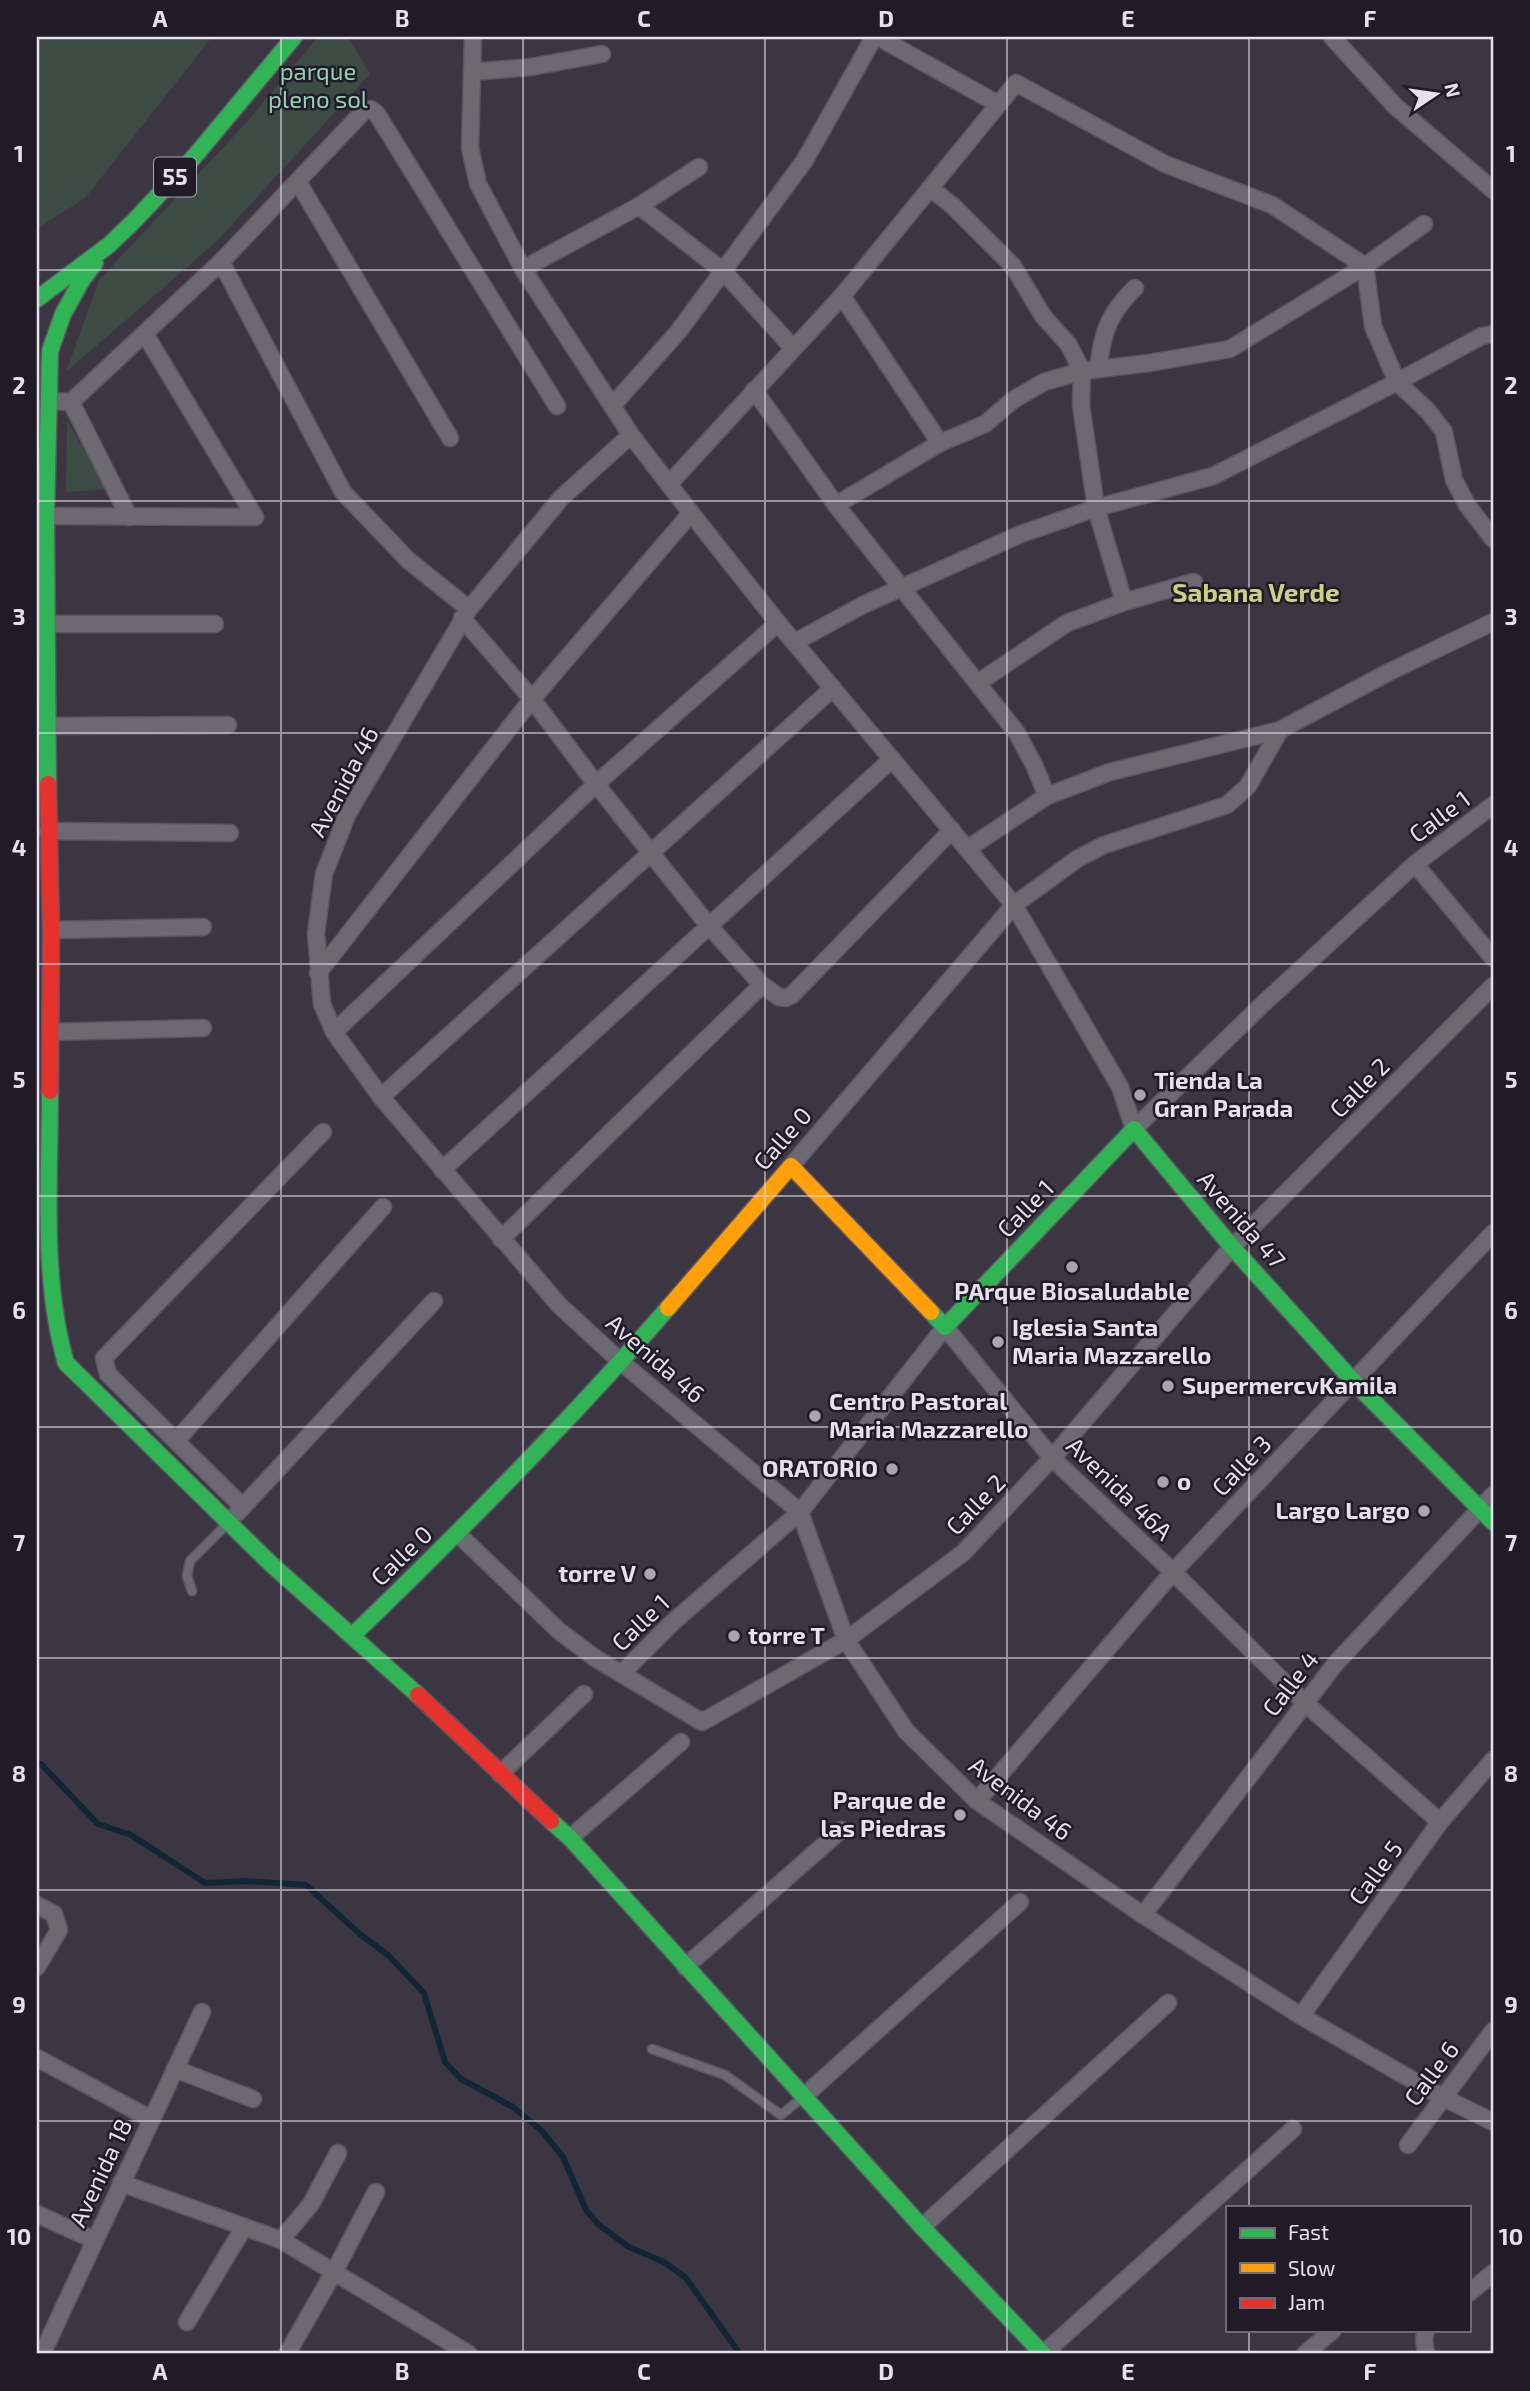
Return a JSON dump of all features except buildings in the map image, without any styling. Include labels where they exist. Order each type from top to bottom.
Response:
[{"type":"main road","name":"55","points":[[37,299],[109,245],[134,221],[194,157],[294,37]]},
{"type":"main road","points":[[109,245],[75,291],[63,314],[50,351],[46,516],[51,930],[50,1245],[56,1329],[66,1363],[228,1523],[432,1707],[499,1774],[570,1838],[803,2098],[1043,2354]]},
{"type":"main road","points":[[38,338],[50,351]]},
{"type":"main road","name":"Avenida 47","points":[[1135,1129],[1232,1247],[1354,1382],[1493,1522]]},
{"type":"main road","name":"Calle 1","points":[[945,1327],[1135,1129]]},
{"type":"main road","name":"Avenida 46A","points":[[791,1166],[945,1327]]},
{"type":"main road","name":"Calle 0","points":[[352,1636],[458,1534],[621,1362],[791,1166]]},
{"type":"street","name":"Avenida 47","points":[[473,37],[470,148],[478,184],[523,269],[631,435],[691,513],[778,623],[1014,905],[1121,1087],[1135,1129]]},
{"type":"street","points":[[612,406],[677,332],[805,160],[876,37],[998,104]]},
{"type":"street","points":[[1332,37],[1395,106],[1493,190]]},
{"type":"street","points":[[472,72],[531,67],[602,54]]},
{"type":"street","points":[[669,484],[842,296],[1016,83],[1165,164],[1272,205],[1365,266],[1373,326],[1397,382],[1429,411],[1444,432],[1454,480],[1467,505],[1493,539]]},
{"type":"street","points":[[49,401],[71,402],[221,262],[363,112],[371,109],[377,114],[557,406]]},
{"type":"street","points":[[523,269],[639,206],[699,167]]},
{"type":"street","points":[[298,182],[450,438]]},
{"type":"street","points":[[930,188],[953,206],[1013,266],[1043,316],[1069,345],[1082,371],[1082,405],[1096,508],[1124,602]]},
{"type":"street","points":[[639,206],[723,271],[793,348]]},
{"type":"street","points":[[836,505],[940,443],[985,424],[1013,400],[1044,382],[1082,371],[1230,349],[1365,266],[1423,224]]},
{"type":"street","points":[[221,262],[342,492],[408,560],[466,614],[709,926],[762,985],[779,997],[792,995],[952,830]]},
{"type":"street","points":[[1098,369],[1102,335],[1120,302],[1135,288]]},
{"type":"street","points":[[842,296],[940,443]]},
{"type":"street","points":[[46,516],[255,517],[145,334]]},
{"type":"street","points":[[795,642],[863,606],[1021,534],[1096,508],[1213,476],[1482,336],[1493,334]]},
{"type":"street","points":[[754,390],[836,505],[1017,733],[1047,796]]},
{"type":"street","points":[[71,402],[129,517]]},
{"type":"street","name":"Avenida 46","points":[[631,435],[561,498],[466,614],[347,815],[324,874],[316,933],[322,1004],[334,1032],[381,1097],[559,1305],[621,1362],[800,1511],[846,1640],[906,1731],[977,1801],[1143,1915],[1301,2016],[1442,2097],[1493,2122]]},
{"type":"street","points":[[318,973],[532,699],[691,513]]},
{"type":"street","points":[[979,682],[1067,623],[1124,602],[1194,582]]},
{"type":"street","points":[[967,849],[1047,796],[1110,772],[1280,730],[1389,672],[1493,622]]},
{"type":"street","points":[[334,1032],[596,784],[778,623]]},
{"type":"street","points":[[46,624],[215,624]]},
{"type":"street","points":[[381,1097],[833,688]]},
{"type":"street","points":[[47,726],[228,725]]},
{"type":"street","name":"Calle 0","points":[[791,1166],[1014,905],[1077,859],[1104,845],[1227,805],[1248,786],[1280,730]]},
{"type":"street","points":[[442,1170],[892,759]]},
{"type":"street","name":"Calle 1","points":[[1135,1129],[1265,1002],[1415,864],[1493,805]]},
{"type":"street","points":[[48,831],[230,833]]},
{"type":"street","points":[[1415,864],[1493,958]]},
{"type":"street","points":[[51,930],[204,927]]},
{"type":"street","points":[[501,1239],[762,985]]},
{"type":"street","name":"Calle 2","points":[[621,1674],[702,1722],[846,1640],[963,1553],[1052,1458],[1232,1247],[1493,986]]},
{"type":"street","points":[[51,1032],[203,1028]]},
{"type":"street","points":[[243,1507],[108,1374],[104,1358],[323,1132]]},
{"type":"street","points":[[176,1441],[383,1207]]},
{"type":"street","name":"Calle 3","points":[[977,1801],[1173,1572],[1493,1233]]},
{"type":"street","points":[[228,1523],[434,1301]]},
{"type":"street","name":"Calle 1","points":[[621,1674],[673,1622],[800,1511],[945,1327]]},
{"type":"street","name":"Avenida 46A","points":[[945,1327],[1052,1458],[1173,1572],[1305,1703],[1440,1822]]},
{"type":"street","name":"Calle 4","points":[[1143,1915],[1336,1663],[1493,1495]]},
{"type":"street","points":[[458,1534],[559,1632],[621,1674]]},
{"type":"street","points":[[499,1774],[584,1694]]},
{"type":"street","points":[[570,1838],[681,1742]]},
{"type":"street","name":"Calle 5","points":[[1301,2016],[1440,1822],[1493,1760]]},
{"type":"street","points":[[685,1967],[841,1830]]},
{"type":"street","points":[[803,2098],[1020,1902]]},
{"type":"street","points":[[37,1905],[54,1914],[59,1930],[37,1967]]},
{"type":"street","points":[[922,2227],[1168,2003]]},
{"type":"street","name":"Avenida 18","points":[[42,2354],[202,2012]]},
{"type":"street","name":"Calle 6","points":[[1408,2145],[1493,2031]]},
{"type":"street","points":[[37,2058],[151,2119]]},
{"type":"street","points":[[175,2069],[253,2099]]},
{"type":"street","points":[[1043,2354],[1293,2129]]},
{"type":"street","points":[[281,2240],[311,2204],[338,2153]]},
{"type":"street","points":[[121,2183],[281,2240],[469,2354]]},
{"type":"street","points":[[286,2354],[334,2272],[376,2192]]},
{"type":"street","points":[[37,2214],[94,2240]]},
{"type":"street","points":[[187,2322],[244,2227]]},
{"type":"street","points":[[1470,2292],[1493,2273]]},
{"type":"street","points":[[1305,2354],[1331,2332]]},
{"type":"street","points":[[1426,2332],[1426,2354]]},
{"type":"lane","points":[[192,1591],[187,1576],[190,1561],[228,1523]]},
{"type":"lane","points":[[652,2049],[725,2075],[781,2115],[803,2098]]},
{"type":"green space","points":[[37,37],[212,37],[85,198],[37,229]]},
{"type":"green space","name":"parque pleno sol","points":[[318,37],[348,37],[370,74],[216,242],[66,372],[99,280],[247,122]]},
{"type":"green space","points":[[67,421],[107,489],[66,492]]},
{"type":"waterway","points":[[37,1763],[41,1764],[98,1824],[131,1835],[205,1883],[245,1881],[306,1885],[361,1935],[388,1955],[424,1993],[445,2062],[461,2079],[513,2107],[541,2130],[563,2157],[586,2210],[599,2225],[629,2247],[664,2262],[686,2278],[740,2354]]},
{"type":"traffic: fast","points":[[37,299],[109,245],[134,221],[194,157],[294,37]]},
{"type":"traffic: fast","points":[[48,784],[46,516],[50,351],[63,314],[95,263]]},
{"type":"traffic: fast","points":[[50,1091],[50,1263],[58,1330],[66,1363],[271,1564],[418,1695]]},
{"type":"traffic: fast","points":[[931,1312],[945,1327],[1134,1129],[1232,1247],[1354,1382],[1493,1522]]},
{"type":"traffic: fast","points":[[352,1636],[513,1476],[668,1308]]},
{"type":"traffic: fast","points":[[551,1821],[570,1838],[922,2227],[1043,2354]]},
{"type":"traffic: slow","points":[[668,1308],[791,1166],[931,1312]]},
{"type":"traffic: jam","points":[[48,784],[50,1091]]},
{"type":"traffic: jam","points":[[418,1695],[551,1821]]},
{"type":"place","name":"Tienda La Gran Parada","points":[[1140,1095]]},
{"type":"place","name":"PArque Biosaludable","points":[[1072,1267]]},
{"type":"place","name":"Iglesia Santa Maria Mazzarello","points":[[998,1342]]},
{"type":"place","name":"SupermercvKamila","points":[[1168,1386]]},
{"type":"place","name":"Centro Pastoral Maria Mazzarello","points":[[815,1416]]},
{"type":"place","name":"ORATORIO","points":[[892,1469]]},
{"type":"place","name":"o","points":[[1163,1482]]},
{"type":"place","name":"Largo Largo","points":[[1424,1511]]},
{"type":"place","name":"torre V","points":[[650,1574]]},
{"type":"place","name":"torre T","points":[[734,1636]]},
{"type":"place","name":"Parque de las Piedras","points":[[960,1815]]},
{"type":"district","name":"Sabana Verde","points":[[1256,593]]}]
